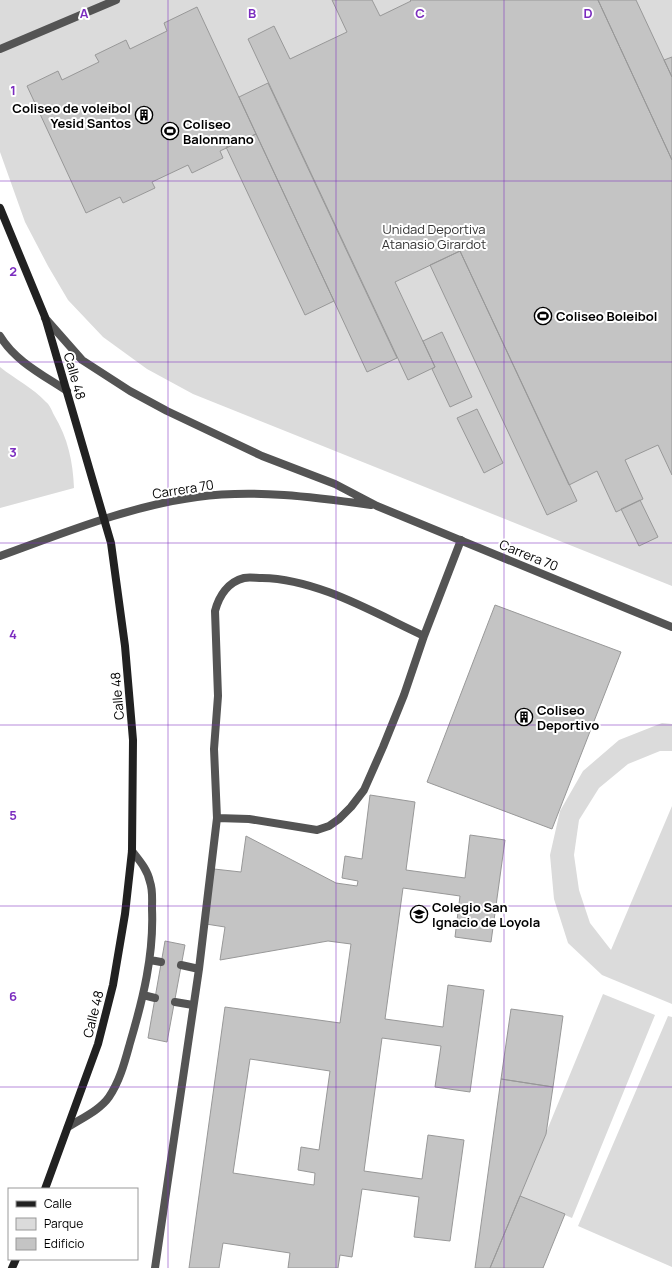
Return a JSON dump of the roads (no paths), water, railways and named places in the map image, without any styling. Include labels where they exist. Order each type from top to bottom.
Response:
[{"type":"main road","name":"Calle 48","points":[[0,208],[45,317],[111,543],[125,646],[134,740],[132,851],[125,914],[113,985],[98,1044],[45,1188]]},
{"type":"street","points":[[0,49],[116,0]]},
{"type":"street","name":"Carrera 70","points":[[45,317],[82,360],[167,411],[262,456],[335,484],[376,506],[672,626]]},
{"type":"street","points":[[0,336],[15,355],[67,391]]},
{"type":"street","name":"Carrera 70","points":[[0,556],[104,520],[157,504],[198,496],[276,494],[376,506]]},
{"type":"street","points":[[218,818],[249,819],[317,830],[329,826],[339,820],[359,798],[383,747],[404,696],[424,636],[461,540]]},
{"type":"street","points":[[155,1268],[218,818],[214,749],[218,696],[215,610],[218,600],[227,587],[244,578],[274,578],[300,584],[340,597],[424,636]]},
{"type":"street","points":[[68,1127],[96,1110],[109,1097],[115,1086],[126,1057],[143,995],[150,960],[153,929],[152,894],[150,881],[146,870],[132,851]]},
{"type":"street","points":[[150,960],[161,962]]},
{"type":"street","points":[[181,965],[198,969]]},
{"type":"street","points":[[143,995],[155,998]]},
{"type":"street","points":[[175,1002],[193,1005]]},
{"type":"place","name":"Coliseo de voleibol Yesid Santos","points":[[144,115]]},
{"type":"place","name":"Coliseo Balonmano","points":[[170,131]]},
{"type":"place","name":"Coliseo Boleibol","points":[[543,316]]},
{"type":"place","name":"Coliseo Deportivo","points":[[524,717]]},
{"type":"place","name":"Colegio San Ignacio de Loyola","points":[[419,914]]},
{"type":"park label","name":"Unidad Deportiva Atanasio Girardot","points":[[434,236]]}]
